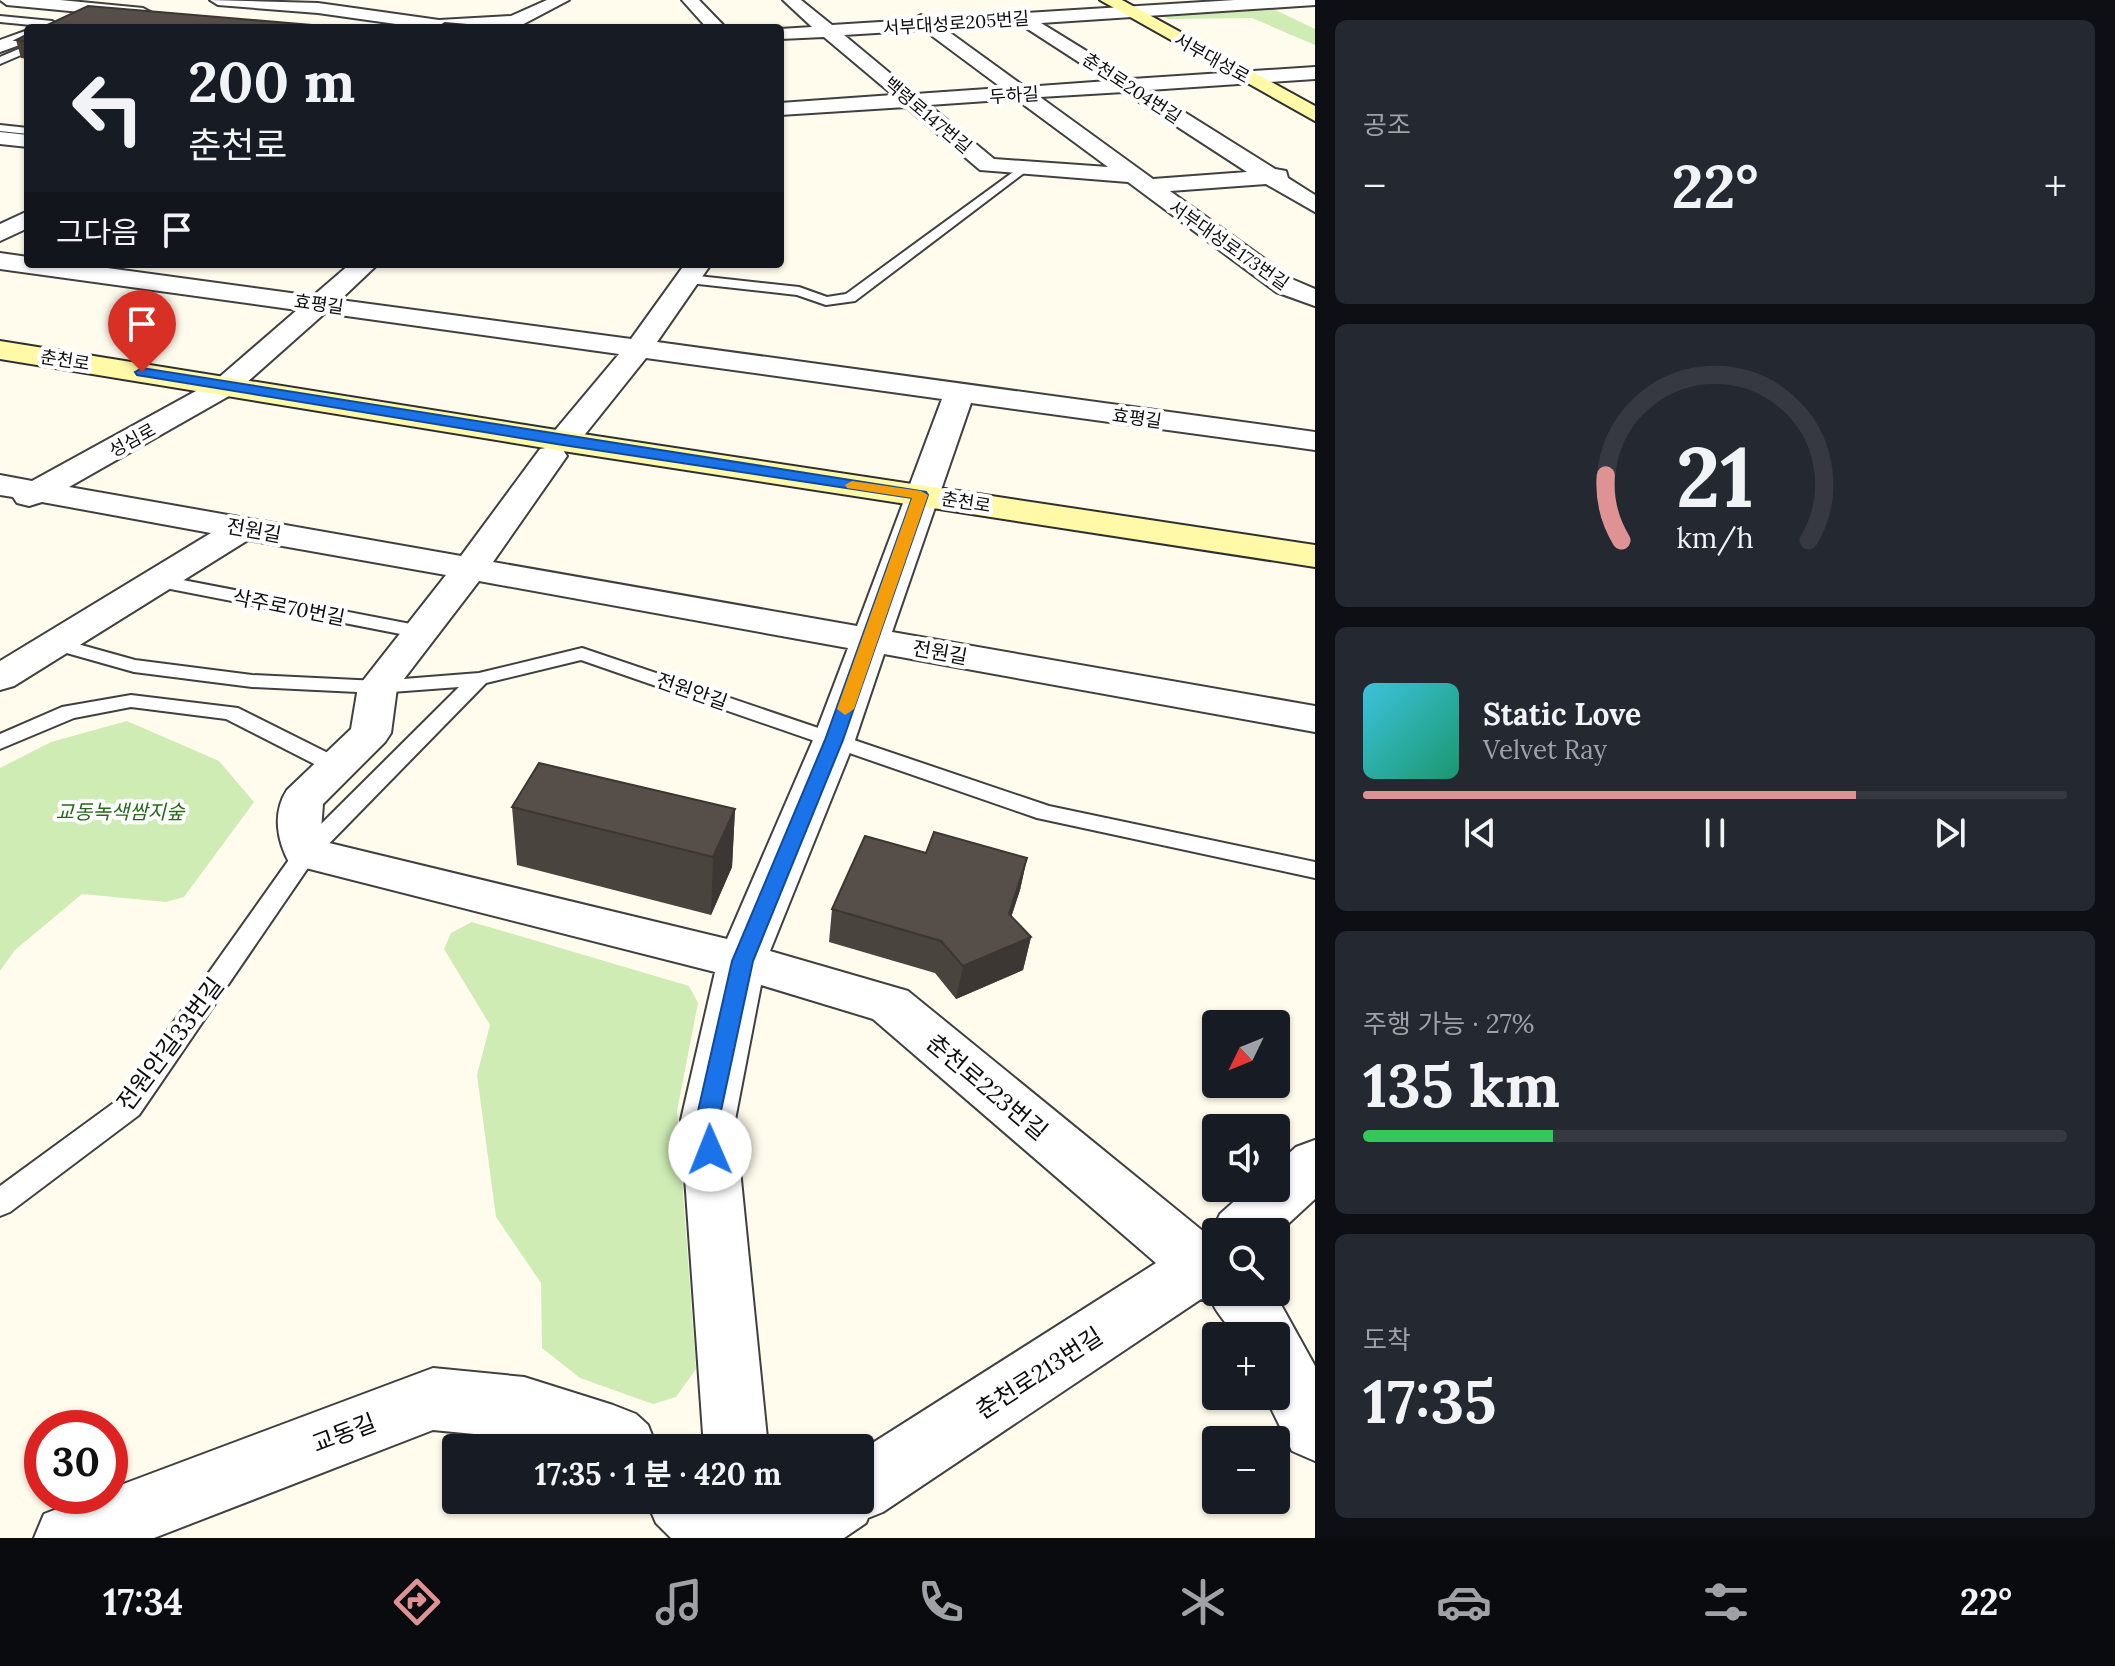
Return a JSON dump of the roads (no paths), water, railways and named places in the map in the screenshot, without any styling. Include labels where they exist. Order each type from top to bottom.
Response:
[{"type":"street","points":[[7,0],[160,14]]},
{"type":"street","points":[[53,24],[108,0]]},
{"type":"street","points":[[218,0],[318,8],[431,24]]},
{"type":"street","points":[[318,8],[338,0]]},
{"type":"street","points":[[512,24],[561,0]]},
{"type":"street","points":[[690,0],[713,24]]},
{"type":"street","name":"백령로147번길","points":[[791,0],[988,165],[1141,181]]},
{"type":"street","name":"춘천로204번길","points":[[995,0],[1315,205]]},
{"type":"street","name":"서부대성로","points":[[1109,0],[1315,115]]},
{"type":"street","name":"서부대성로205번길","points":[[784,34],[1315,0]]},
{"type":"street","points":[[503,3],[542,8]]},
{"type":"street","name":"서부대성로173번길","points":[[906,9],[1285,286],[1315,298]]},
{"type":"street","points":[[2,51],[24,37]]},
{"type":"street","name":"두하길","points":[[784,109],[1130,88],[1315,73]]},
{"type":"street","points":[[0,138],[24,141]]},
{"type":"street","points":[[1271,176],[1300,173]]},
{"type":"street","name":"서부대성로173번길","points":[[1141,181],[1271,176]]},
{"type":"street","points":[[0,234],[24,220]]},
{"type":"street","name":"효평길","points":[[0,261],[24,264]]},
{"type":"street","name":"효평길","points":[[52,268],[1315,441]]},
{"type":"street","name":"성심로","points":[[0,511],[216,393],[360,268]]},
{"type":"street","points":[[694,271],[639,348],[557,449],[470,569],[378,687],[371,733],[302,800],[299,830],[306,853],[742,961]]},
{"type":"street","name":"춘천로","points":[[0,350],[216,393],[557,449],[1315,556]]},
{"type":"street","name":"춘천로","points":[[0,367],[216,393]]},
{"type":"street","points":[[735,1434],[708,1120],[742,961],[834,740],[959,394]]},
{"type":"street","name":"전원길","points":[[0,485],[1315,719]]},
{"type":"street","name":"춘천로","points":[[918,502],[1315,572]]},
{"type":"street","points":[[0,678],[243,528]]},
{"type":"street","name":"춘천로223번길","points":[[742,961],[890,1005],[1202,1249]]},
{"type":"street","name":"춘천로213번길","points":[[1265,1218],[1315,1164]]},
{"type":"street","name":"춘천로213번길","points":[[874,1480],[1202,1277]]},
{"type":"street","points":[[1290,1382],[1315,1429]]},
{"type":"street","name":"교동길","points":[[68,1538],[433,1399],[524,1408],[604,1434]]},
{"type":"street","points":[[694,1514],[719,1538]]},
{"type":"street","points":[[741,1514],[743,1538]]},
{"type":"street","points":[[785,1538],[822,1514]]},
{"type":"lane","points":[[0,19],[34,24]]},
{"type":"lane","points":[[2,51],[24,48]]},
{"type":"lane","points":[[2,51],[24,58]]},
{"type":"lane","points":[[0,128],[24,131]]},
{"type":"lane","points":[[694,271],[799,291],[826,301],[850,298],[1024,168]]},
{"type":"lane","name":"삭주로70번길","points":[[157,581],[421,632]]},
{"type":"lane","name":"전원안길","points":[[56,644],[134,666],[252,681],[378,687],[479,679],[582,654],[1045,813],[1315,870]]},
{"type":"lane","name":"전원안길33번길","points":[[0,1203],[129,1107],[306,853],[479,679]]},
{"type":"lane","points":[[0,742],[69,712],[131,701],[231,713],[338,767]]},
{"type":"park label","name":"교동녹색쌈지숲","points":[[120,811]]}]
